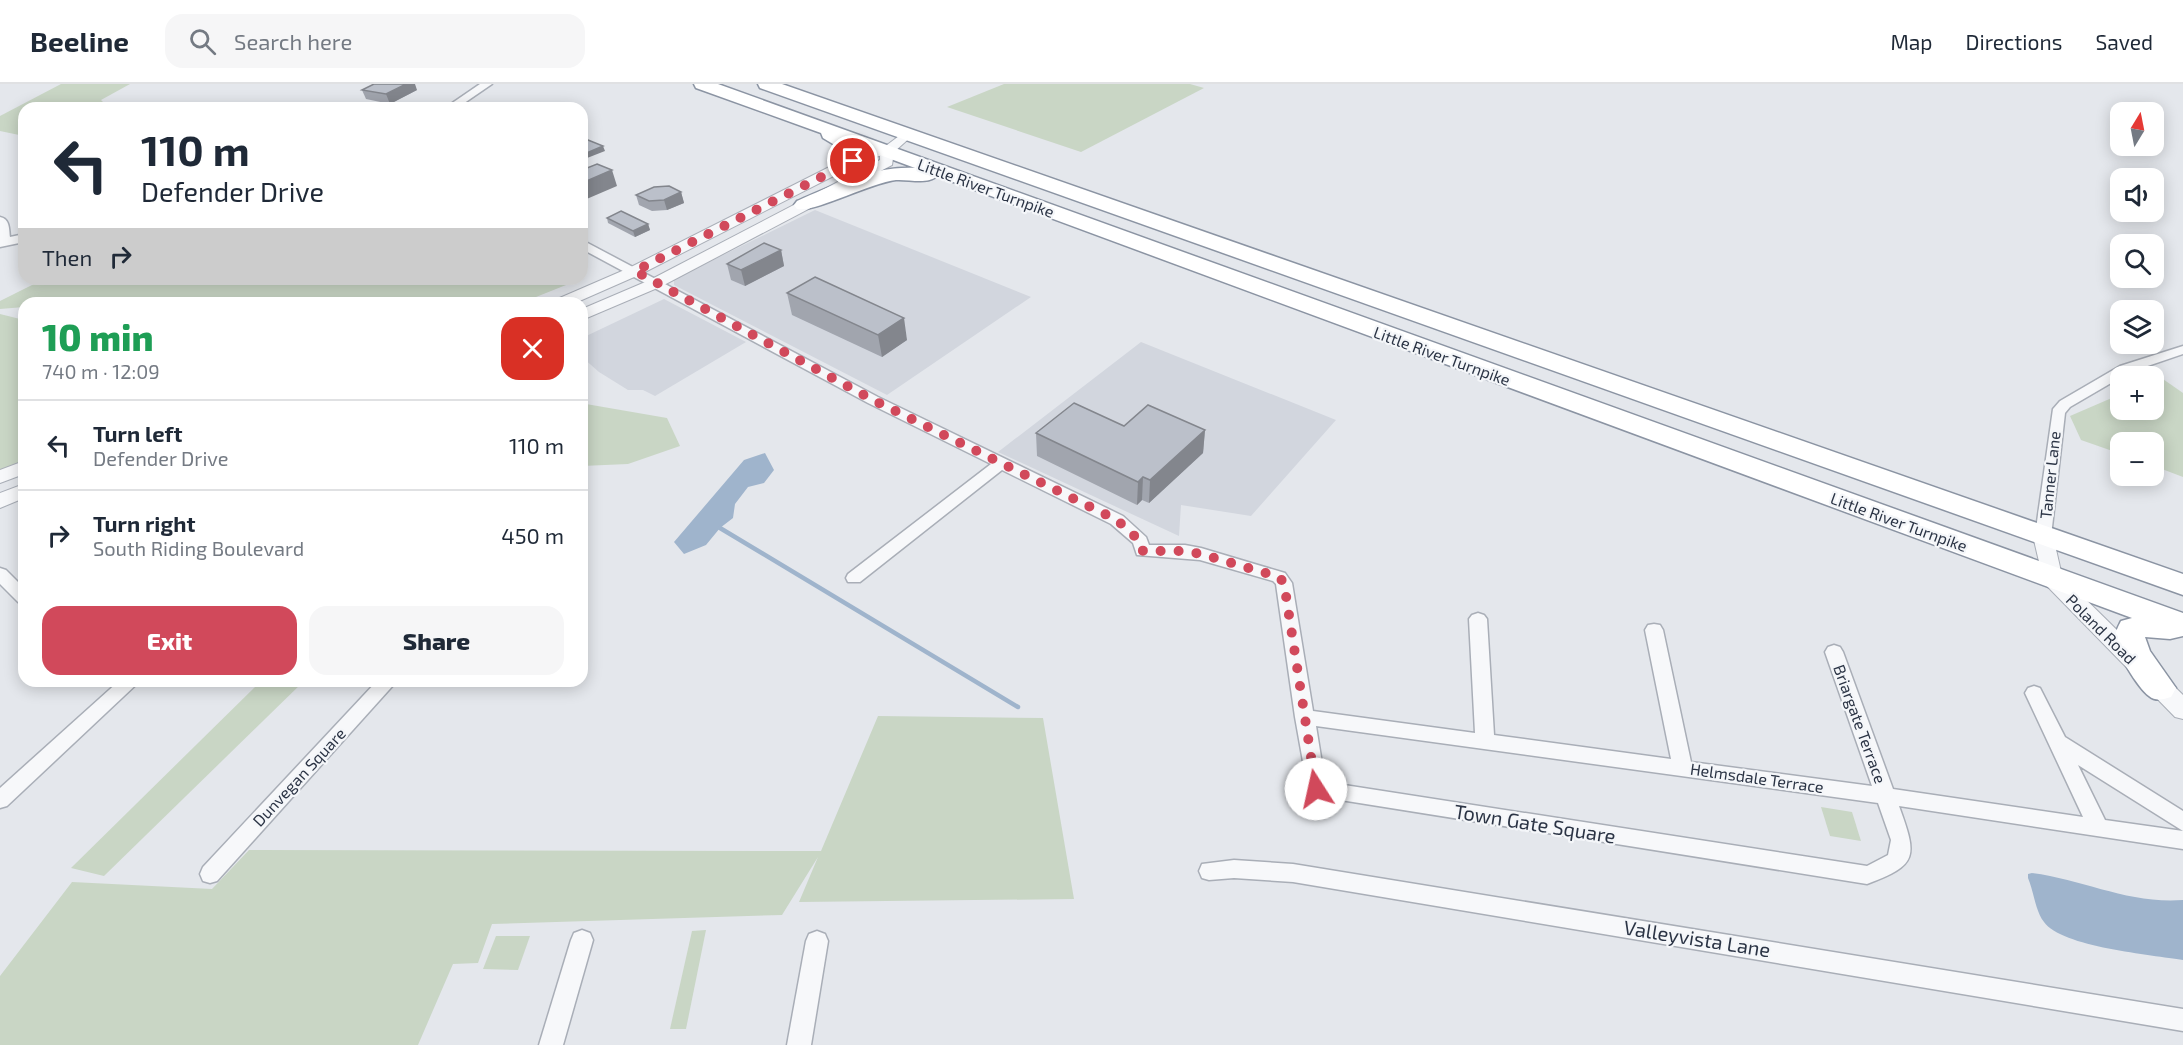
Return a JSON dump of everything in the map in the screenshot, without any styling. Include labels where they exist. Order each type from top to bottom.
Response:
[{"type":"highway","name":"Little River Turnpike","points":[[702,84],[2183,625]]},
{"type":"highway","name":"Little River Turnpike","points":[[766,84],[2183,585]]},
{"type":"highway","points":[[808,123],[852,148],[852,156],[839,169]]},
{"type":"highway","points":[[804,205],[866,179],[904,173],[936,176],[1014,198]]},
{"type":"highway","points":[[1056,177],[1198,229],[1247,253]]},
{"type":"highway","points":[[2160,688],[2136,655],[2129,639],[2129,633],[2132,629],[2148,626],[2183,631]]},
{"type":"street","points":[[459,102],[487,84]]},
{"type":"street","points":[[575,297],[635,271],[866,154],[886,151],[907,134]]},
{"type":"street","points":[[588,312],[656,283],[887,162],[886,151]]},
{"type":"street","points":[[0,220],[3,224],[3,243],[18,239]]},
{"type":"street","points":[[588,247],[870,398],[1000,464],[854,578]]},
{"type":"street","name":"Tanner Lane","points":[[2043,536],[2058,412],[2065,404],[2125,369],[2183,350]]},
{"type":"street","name":"Town Gate Square","points":[[1000,464],[1117,520],[1140,541],[1143,551],[1193,552],[1279,577],[1284,583],[1316,789],[1851,875],[1873,873],[1890,866],[1898,859],[1901,840],[1886,796]]},
{"type":"street","points":[[0,477],[18,470]]},
{"type":"street","points":[[0,501],[18,493]]},
{"type":"street","points":[[2043,536],[2052,578]]},
{"type":"street","points":[[0,574],[18,592]]},
{"type":"street","name":"Poland Road","points":[[2052,578],[2183,710]]},
{"type":"street","points":[[1478,619],[1485,741]]},
{"type":"street","points":[[1653,630],[1683,768]]},
{"type":"street","name":"Briargate Terrace","points":[[1834,652],[1886,796]]},
{"type":"street","points":[[0,800],[124,687]]},
{"type":"street","name":"Dunvegan Square","points":[[210,874],[382,687]]},
{"type":"street","points":[[2034,693],[2099,828]]},
{"type":"street","name":"Helmsdale Terrace","points":[[1305,717],[1886,796],[2183,840]]},
{"type":"street","points":[[2059,742],[2183,822]]},
{"type":"street","name":"Valleyvista Lane","points":[[1209,871],[1234,869],[1286,872],[2183,1020]]},
{"type":"street","points":[[551,1045],[582,940]]},
{"type":"street","points":[[799,1045],[817,941]]},
{"type":"shaded area","points":[[815,210],[1031,297],[887,395],[674,285],[674,279]]},
{"type":"shaded area","points":[[664,299],[746,342],[655,396],[643,390],[628,390],[588,362],[588,335]]},
{"type":"shaded area","points":[[1141,342],[1336,420],[1251,516],[1181,505],[1179,536],[998,452]]},
{"type":"green space","points":[[61,84],[130,84],[101,100],[103,102],[27,102]]},
{"type":"green space","points":[[1004,84],[1190,84],[1204,88],[1081,152],[947,107]]},
{"type":"green space","points":[[18,107],[18,135],[0,131],[0,116]]},
{"type":"green space","points":[[32,285],[566,285],[536,297],[18,297],[18,308],[0,309],[0,301]]},
{"type":"green space","points":[[0,314],[18,318],[18,474],[0,482]]},
{"type":"green space","points":[[2164,380],[2183,393],[2183,477],[2164,470],[2164,432],[2110,432],[2110,450],[2081,440],[2070,416],[2110,399],[2110,420],[2164,420]]},
{"type":"green space","points":[[588,404],[667,418],[680,446],[628,464],[588,466]]},
{"type":"green space","points":[[255,687],[298,687],[104,876],[71,868]]},
{"type":"green space","points":[[878,716],[1043,718],[1074,899],[799,902],[818,857],[782,915],[492,924],[478,963],[453,964],[418,1045],[0,1045],[0,976],[72,882],[212,889],[249,850],[821,851]]},
{"type":"green space","points":[[1821,807],[1852,812],[1861,841],[1830,836]]},
{"type":"green space","points":[[706,930],[686,1029],[670,1029],[692,931]]},
{"type":"green space","points":[[496,936],[530,936],[518,970],[483,969]]},
{"type":"water","points":[[765,453],[774,470],[764,483],[748,487],[735,504],[733,518],[720,528],[706,545],[684,554],[674,542],[744,460]]},
{"type":"water","points":[[2032,873],[2125,895],[2183,900],[2183,960],[2088,944],[2054,931],[2044,922],[2039,912],[2028,878],[2028,874]]},
{"type":"building","points":[[374,84],[406,84],[386,94],[362,90]]},
{"type":"building","points":[[588,140],[603,146],[588,152]]},
{"type":"building","points":[[597,164],[612,170],[588,180],[588,168]]},
{"type":"building","points":[[669,186],[681,192],[664,200],[649,201],[636,195],[654,187]]},
{"type":"building","points":[[621,211],[648,224],[633,231],[607,218]]},
{"type":"building","points":[[764,243],[781,250],[741,270],[727,264]]},
{"type":"building","points":[[815,277],[904,318],[878,335],[787,293]]},
{"type":"building","points":[[1074,403],[1124,426],[1148,405],[1205,430],[1150,480],[1143,477],[1138,482],[1036,433]]},
{"type":"waterway","points":[[720,528],[1018,707]]},
{"type":"route","points":[[853,161],[635,271],[873,400],[1117,520],[1140,541],[1143,551],[1185,551],[1201,554],[1270,573],[1282,579],[1316,789]]}]
